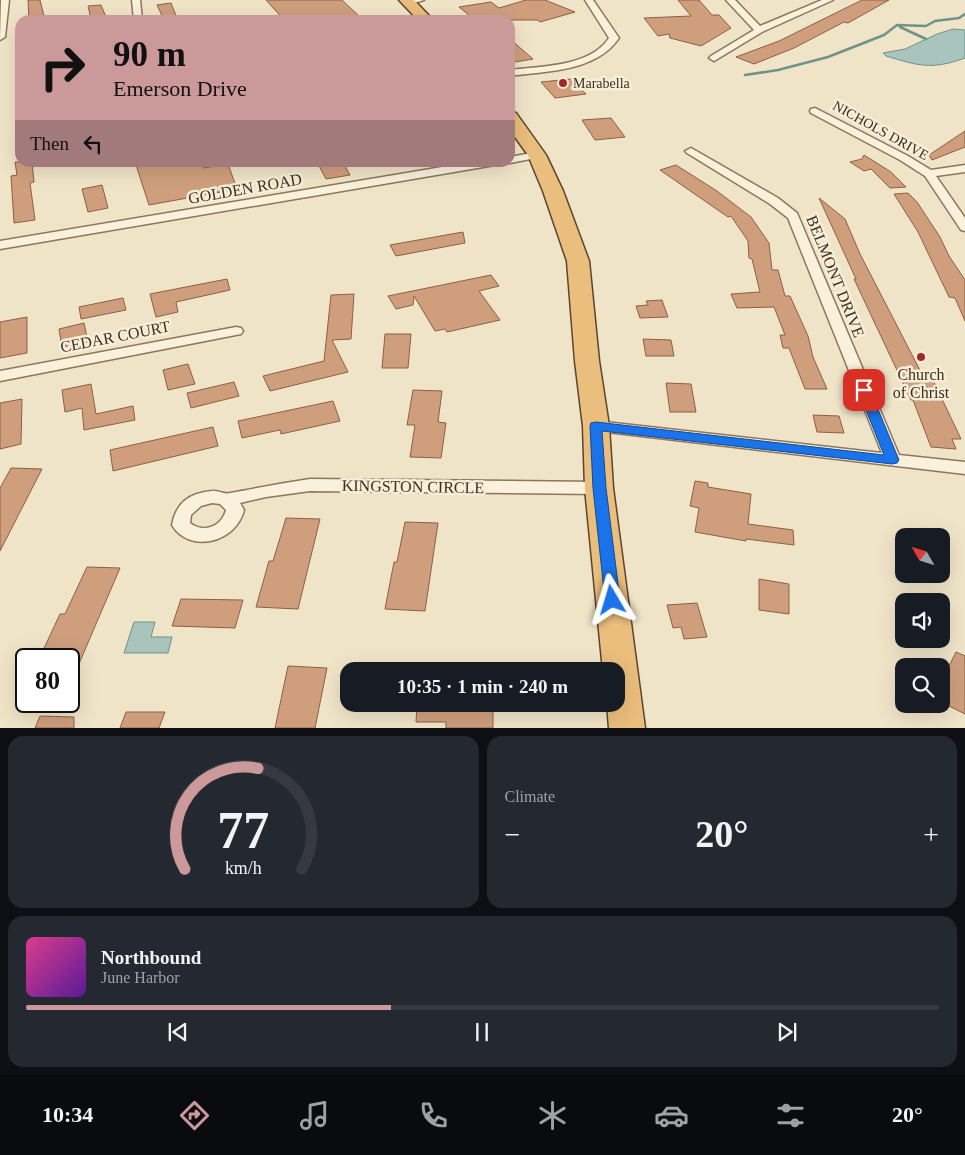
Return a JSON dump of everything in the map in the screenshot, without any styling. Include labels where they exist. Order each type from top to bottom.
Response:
[{"type":"highway","points":[[411,1],[422,15]]},
{"type":"highway","points":[[515,125],[537,155],[553,191],[578,261],[587,361],[596,426],[599,488],[627,728]]},
{"type":"street","points":[[0,37],[1,17],[5,0]]},
{"type":"street","points":[[136,0],[138,15]]},
{"type":"street","points":[[515,72],[579,62],[600,54],[607,48],[614,38],[589,0]]},
{"type":"street","points":[[730,0],[759,30]]},
{"type":"street","points":[[714,58],[759,30],[829,0]]},
{"type":"street","name":"NICHOLS DRIVE","points":[[815,111],[904,158],[929,174],[965,227]]},
{"type":"street","name":"BELMONT DRIVE","points":[[691,151],[774,201],[792,216],[892,460]]},
{"type":"street","points":[[515,159],[537,155]]},
{"type":"street","name":"GOLDEN ROAD","points":[[0,245],[465,167]]},
{"type":"street","points":[[929,174],[965,168]]},
{"type":"street","name":"CEDAR COURT","points":[[0,376],[236,331]]},
{"type":"street","points":[[596,426],[965,468]]},
{"type":"street","name":"KINGSTON CIRCLE","points":[[228,500],[266,491],[310,486],[599,488]]},
{"type":"water","points":[[953,29],[965,30],[965,58],[943,64],[926,65],[886,56],[883,53],[905,49],[937,34]]},
{"type":"water","points":[[134,622],[155,622],[151,637],[172,637],[168,653],[124,653]]},
{"type":"building","points":[[28,0],[40,0],[44,15],[29,15]]},
{"type":"building","points":[[266,0],[342,0],[358,15],[280,15]]},
{"type":"building","points":[[526,0],[545,0],[575,12],[540,22],[538,20],[515,20],[515,15],[469,15],[459,7],[491,2],[499,8]]},
{"type":"building","points":[[678,0],[699,0],[712,15],[719,15],[731,28],[701,46],[670,38],[669,34],[658,36],[644,18],[691,16]]},
{"type":"building","points":[[862,0],[889,0],[848,23],[844,22],[794,48],[754,64],[736,57],[779,41]]},
{"type":"building","points":[[171,3],[176,15],[162,15],[157,5]]},
{"type":"building","points":[[101,5],[105,15],[90,15],[88,6]]},
{"type":"building","points":[[515,43],[533,59],[515,62]]},
{"type":"building","points":[[571,79],[586,94],[555,98],[541,82]]},
{"type":"building","points":[[611,118],[625,137],[595,140],[582,120]]},
{"type":"building","points":[[965,131],[965,147],[932,160],[929,155]]},
{"type":"building","points":[[864,155],[891,172],[906,187],[890,188],[871,169],[864,171],[850,162],[862,159]]},
{"type":"building","points":[[676,165],[717,191],[751,217],[769,243],[772,270],[778,270],[785,296],[790,296],[808,336],[813,357],[827,389],[805,389],[789,348],[783,348],[780,335],[785,335],[774,307],[737,308],[731,294],[760,292],[752,259],[749,258],[748,241],[731,216],[728,217],[660,170]]},
{"type":"building","points":[[16,167],[32,167],[34,182],[30,183],[35,220],[14,223],[11,176],[17,175]]},
{"type":"building","points":[[137,167],[229,167],[237,189],[149,205]]},
{"type":"building","points":[[320,167],[346,167],[350,175],[326,179]]},
{"type":"building","points":[[102,185],[108,208],[88,212],[82,189]]},
{"type":"building","points":[[908,193],[917,202],[940,237],[949,256],[965,280],[965,321],[955,298],[949,297],[918,232],[894,194]]},
{"type":"building","points":[[819,198],[845,219],[860,254],[925,380],[933,380],[961,439],[952,439],[956,449],[931,447],[913,400],[911,400],[854,279],[856,279]]},
{"type":"building","points":[[463,232],[465,243],[396,256],[390,245]]},
{"type":"building","points":[[491,275],[499,286],[479,291],[500,320],[447,332],[445,329],[435,331],[414,296],[413,305],[396,309],[388,296]]},
{"type":"building","points":[[227,279],[230,290],[176,302],[178,312],[156,317],[150,294]]},
{"type":"building","points":[[354,294],[351,339],[332,340],[348,372],[270,391],[263,376],[324,361],[331,295]]},
{"type":"building","points":[[123,298],[126,310],[81,319],[79,307]]},
{"type":"building","points":[[662,300],[668,317],[640,318],[636,306],[648,305],[646,301]]},
{"type":"building","points":[[27,317],[27,353],[0,358],[0,322]]},
{"type":"building","points":[[84,323],[88,342],[62,347],[59,329]]},
{"type":"building","points":[[385,334],[411,334],[408,368],[382,368]]},
{"type":"building","points":[[643,339],[671,340],[674,356],[646,356]]},
{"type":"building","points":[[188,364],[195,384],[168,390],[163,370]]},
{"type":"building","points":[[234,382],[239,396],[191,408],[187,393]]},
{"type":"building","points":[[666,383],[691,384],[696,412],[670,412]]},
{"type":"building","points":[[91,384],[96,414],[133,406],[135,420],[84,430],[82,408],[65,412],[62,390]]},
{"type":"building","points":[[413,390],[442,391],[438,422],[446,423],[441,458],[410,457],[415,425],[407,425]]},
{"type":"building","points":[[22,399],[21,444],[0,449],[0,403]]},
{"type":"building","points":[[333,401],[340,421],[281,434],[280,430],[242,438],[238,421]]},
{"type":"building","points":[[813,415],[839,416],[844,433],[817,432]]},
{"type":"building","points":[[213,427],[218,446],[113,471],[110,450]]},
{"type":"building","points":[[11,468],[42,469],[0,551],[0,488]]},
{"type":"building","points":[[695,481],[708,483],[708,487],[751,494],[748,524],[793,530],[794,545],[746,539],[746,541],[695,532],[699,508],[690,506]]},
{"type":"building","points":[[286,518],[320,519],[298,609],[256,607],[269,561],[273,561]]},
{"type":"building","points":[[405,522],[438,523],[425,611],[385,609],[394,562],[397,562]]},
{"type":"building","points":[[87,567],[120,568],[80,661],[80,648],[44,648],[60,614],[65,614]]},
{"type":"building","points":[[759,579],[789,584],[789,614],[759,610]]},
{"type":"building","points":[[181,599],[243,600],[235,628],[172,626]]},
{"type":"building","points":[[697,603],[707,637],[684,639],[681,627],[673,628],[667,605]]},
{"type":"building","points":[[956,652],[965,656],[965,714],[950,706],[950,664]]},
{"type":"building","points":[[288,666],[327,668],[315,728],[275,728]]},
{"type":"building","points":[[126,712],[165,712],[159,728],[120,728]]},
{"type":"building","points":[[417,712],[493,712],[493,728],[446,728],[446,722],[416,722]]},
{"type":"building","points":[[40,716],[74,717],[74,728],[35,728]]},
{"type":"waterway","points":[[745,75],[778,70],[828,57],[884,35],[897,25],[926,26],[935,21],[959,18],[965,14]]},
{"type":"waterway","points":[[900,27],[926,39]]},
{"type":"place","name":"Marabella","points":[[563,83]]},
{"type":"place","name":"Church of Christ","points":[[921,357]]},
{"type":"route","points":[[612,600],[599,488],[596,426],[892,460],[864,390]]}]
